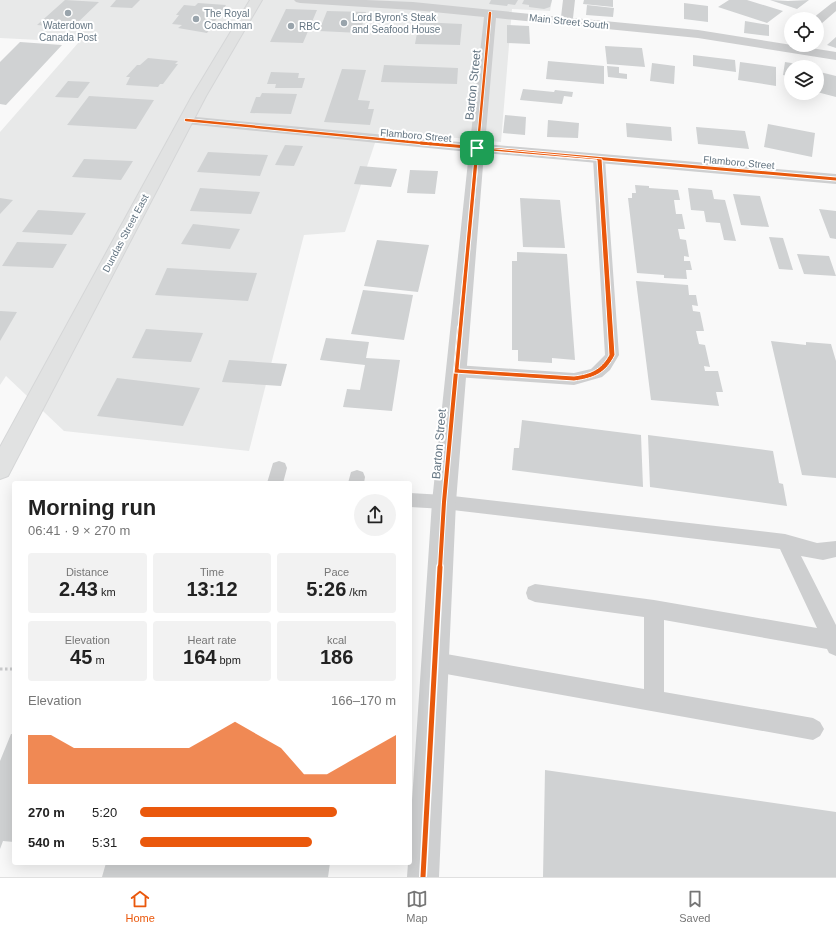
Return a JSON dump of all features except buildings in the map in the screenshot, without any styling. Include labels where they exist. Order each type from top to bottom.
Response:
[{"type":"main road","name":"Dundas Street East","points":[[0,469],[186,120],[256,0]]},
{"type":"street","name":"Main Street South","points":[[300,0],[413,6],[490,13],[698,34],[784,45]]},
{"type":"street","points":[[567,21],[569,0]]},
{"type":"street","points":[[824,15],[836,5]]},
{"type":"street","name":"Barton Street","points":[[423,877],[444,502],[490,13]]},
{"type":"street","name":"Main Street South","points":[[817,52],[836,56]]},
{"type":"street","name":"Flamboro Street","points":[[186,120],[477,148],[836,179]]},
{"type":"lane","points":[[456,371],[574,379],[588,377],[599,372],[607,364],[612,355],[600,159]]},
{"type":"lane","points":[[412,500],[444,502],[785,542],[807,550],[828,552],[836,549]]},
{"type":"lane","points":[[785,542],[835,643]]},
{"type":"lane","points":[[535,592],[654,609],[835,643]]},
{"type":"lane","points":[[654,609],[654,701]]},
{"type":"lane","points":[[435,662],[813,729]]},
{"type":"path","points":[[0,669],[12,669]]},
{"type":"shaded area","points":[[0,0],[552,0],[550,11],[512,9],[501,142],[379,131],[345,232],[304,235],[249,451],[64,431],[6,376],[0,385],[0,132],[79,42],[0,38]]},
{"type":"cycle path","points":[[423,877],[444,502],[490,13]]},
{"type":"cycle path","points":[[186,120],[477,148],[836,179]]},
{"type":"place","name":"Waterdown Canada Post","points":[[68,13]]},
{"type":"place","name":"The Royal Coachman","points":[[196,19]]},
{"type":"place","name":"Lord Byron's Steak and Seafood House","points":[[344,23]]},
{"type":"place","name":"RBC","points":[[291,26]]},
{"type":"route","points":[[477,148],[600,159],[612,355],[607,364],[599,372],[588,377],[574,379],[456,371],[477,148]]}]
